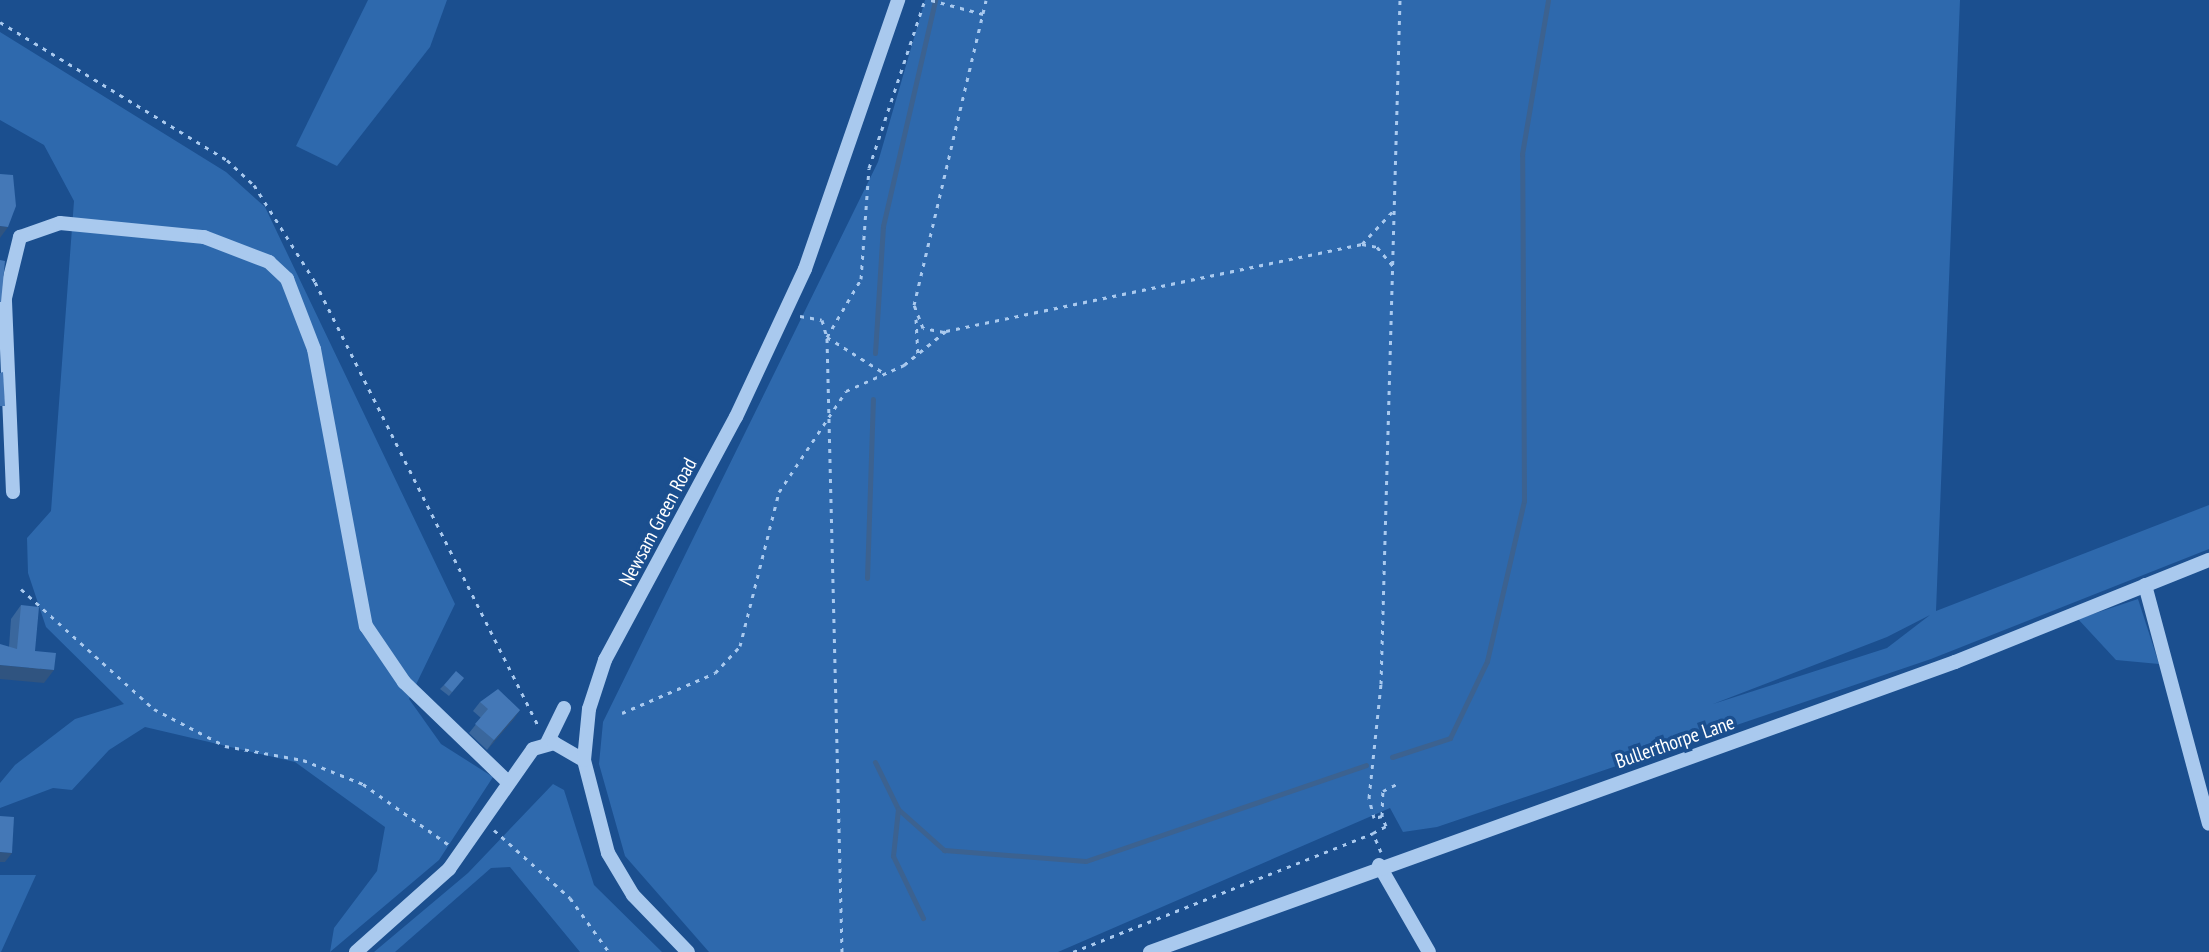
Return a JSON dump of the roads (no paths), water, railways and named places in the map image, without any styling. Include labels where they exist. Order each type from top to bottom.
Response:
[{"type":"street","name":"Newsam Green Road","points":[[584,760],[605,660],[784,314],[849,155],[898,0]]},
{"type":"street","points":[[13,492],[5,298],[20,237],[60,223],[204,237],[269,262],[287,279],[317,362],[366,626],[404,682],[507,781]]},
{"type":"street","name":"Bullerthorpe Lane","points":[[1150,952],[1382,864],[1844,703],[2209,560]]},
{"type":"street","points":[[2145,585],[2209,824]]},
{"type":"street","points":[[356,952],[460,853],[507,781],[547,743],[564,708]]},
{"type":"street","points":[[547,743],[584,760],[608,853],[633,895],[688,952]]},
{"type":"street","points":[[1382,864],[1429,952]]},
{"type":"waterway","points":[[875,353],[883,226],[935,0]]},
{"type":"waterway","points":[[1392,757],[1450,738],[1487,661],[1524,501],[1522,154],[1548,0]]},
{"type":"waterway","points":[[867,578],[873,399]]},
{"type":"waterway","points":[[875,762],[898,809],[944,850],[1086,861],[1366,765]]},
{"type":"waterway","points":[[898,809],[893,856],[923,918]]}]
